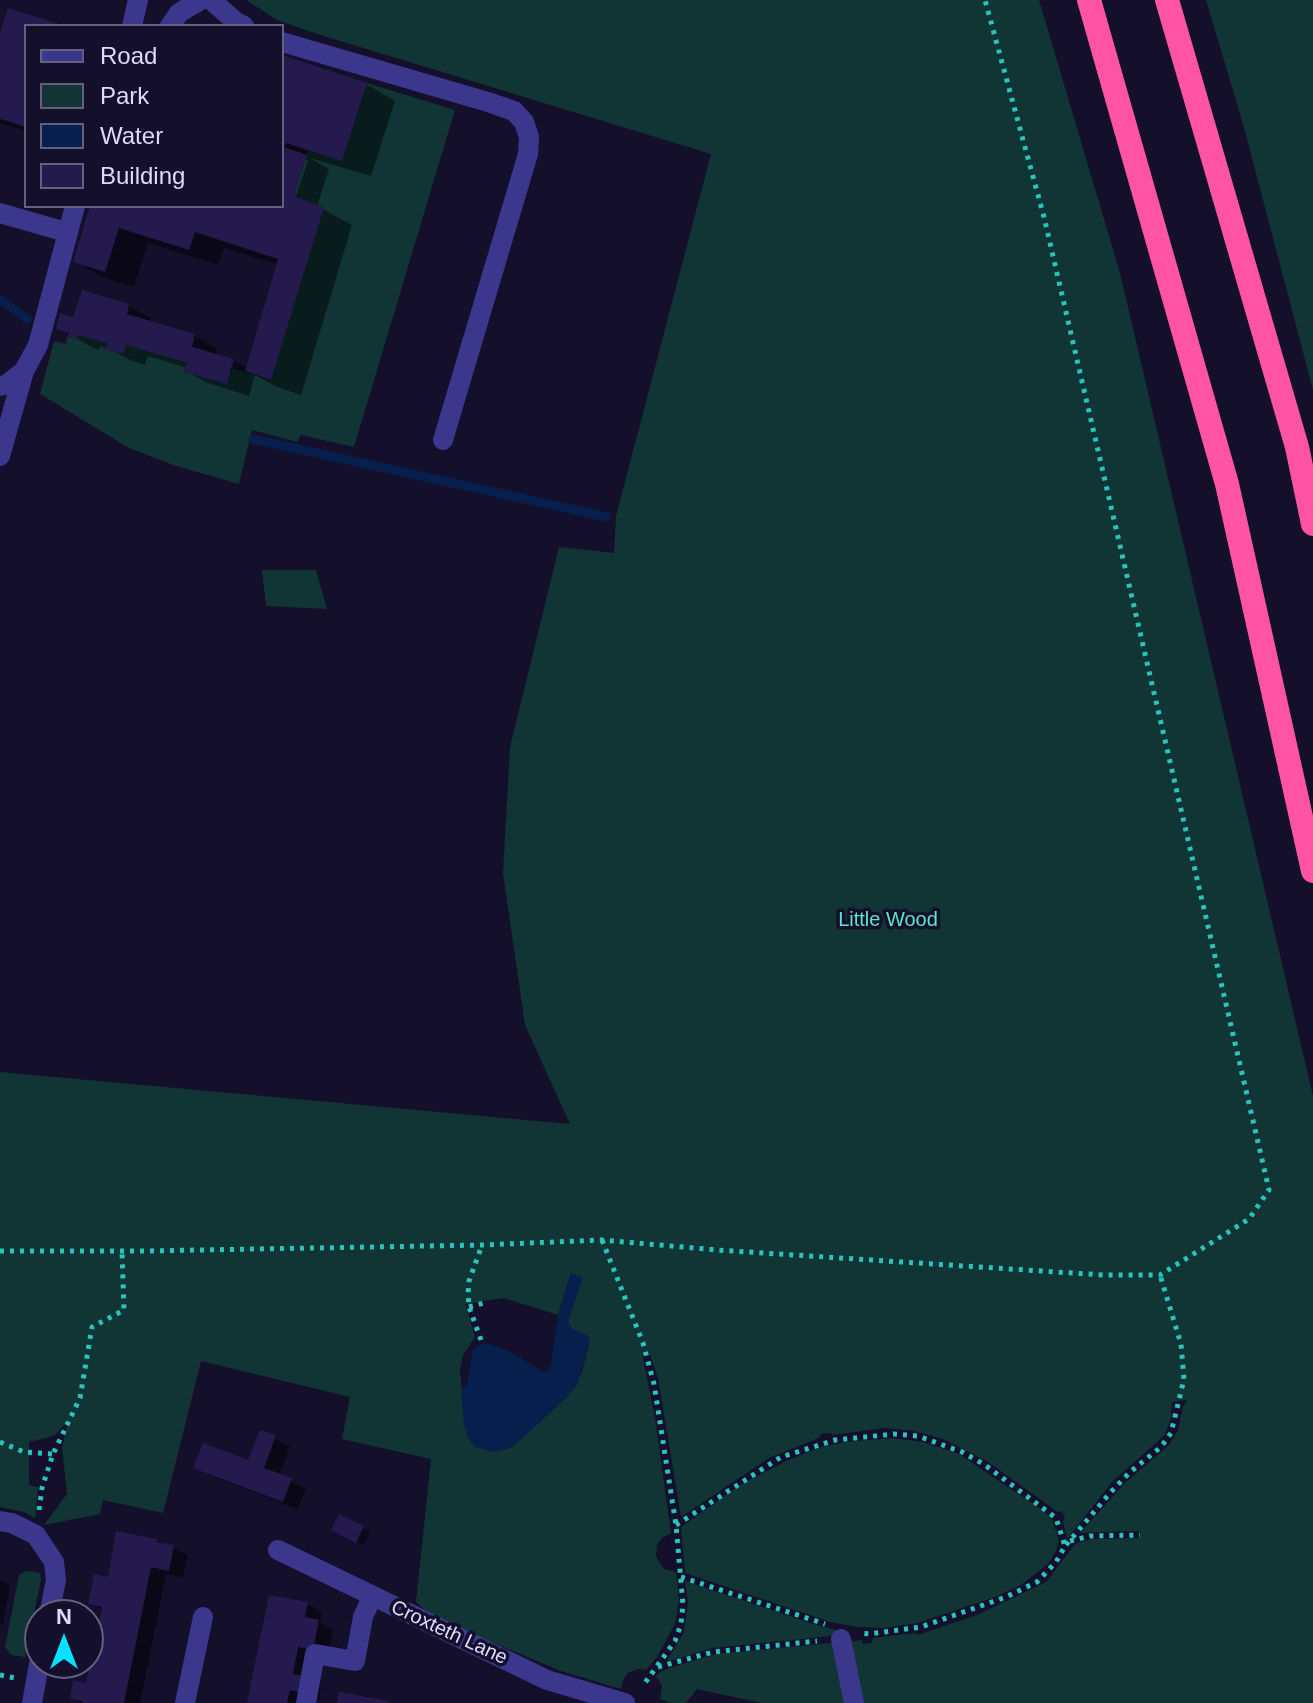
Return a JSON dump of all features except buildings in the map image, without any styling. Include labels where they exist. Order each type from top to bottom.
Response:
[{"type":"highway","points":[[1089,0],[1227,484],[1313,871]]},
{"type":"highway","points":[[1167,0],[1297,447],[1313,524]]},
{"type":"street","points":[[132,24],[138,0]]},
{"type":"street","points":[[171,24],[179,13],[201,0]]},
{"type":"street","points":[[211,0],[240,24]]},
{"type":"street","points":[[284,43],[488,102],[514,111],[524,122],[529,137],[528,154],[443,440]]},
{"type":"street","points":[[0,456],[24,371],[38,345],[74,208]]},
{"type":"street","points":[[0,213],[66,232]]},
{"type":"street","points":[[0,386],[24,371]]},
{"type":"street","points":[[0,1521],[12,1523],[36,1535],[54,1562],[56,1580],[52,1599]]},
{"type":"street","name":"Croxteth Lane","points":[[278,1550],[547,1680],[632,1699]]},
{"type":"street","points":[[306,1703],[315,1654],[355,1661],[363,1617],[372,1597]]},
{"type":"street","points":[[185,1703],[203,1617]]},
{"type":"street","points":[[841,1632],[854,1703]]},
{"type":"street","points":[[32,1703],[36,1679]]},
{"type":"path","points":[[0,1251],[483,1245],[602,1240],[1103,1275],[1160,1275],[1249,1219],[1269,1190],[1044,217],[985,0]]},
{"type":"path","points":[[602,1240],[643,1343],[654,1384],[676,1525],[683,1605],[675,1641],[632,1699]]},
{"type":"path","points":[[481,1340],[469,1307],[469,1281],[483,1245]]},
{"type":"path","points":[[36,1535],[42,1488],[53,1454],[80,1398],[92,1327],[124,1310],[122,1251]]},
{"type":"path","points":[[657,1667],[713,1652],[841,1632],[869,1634],[921,1627],[1006,1597],[1037,1582],[1110,1493],[1161,1447],[1171,1433],[1184,1379],[1181,1344],[1160,1275]]},
{"type":"path","points":[[469,1307],[488,1302]]},
{"type":"path","points":[[676,1525],[748,1477],[793,1452],[835,1440],[894,1434],[940,1442],[985,1465],[1056,1518],[1066,1544]]},
{"type":"path","points":[[0,1442],[24,1452],[53,1454]]},
{"type":"path","points":[[1066,1544],[1090,1536],[1140,1535]]},
{"type":"path","points":[[681,1577],[841,1632],[869,1634]]},
{"type":"green space","name":"Little Wood","points":[[246,0],[1039,0],[1120,273],[1313,1096],[1313,1703],[861,1703],[847,1642],[862,1640],[863,1644],[872,1643],[873,1638],[918,1635],[979,1614],[1046,1582],[1075,1544],[1091,1539],[1140,1538],[1140,1531],[1080,1533],[1125,1483],[1169,1445],[1178,1430],[1187,1400],[1172,1402],[1165,1435],[1113,1481],[1067,1539],[1065,1517],[1061,1511],[1058,1512],[988,1462],[943,1439],[914,1431],[885,1428],[821,1434],[819,1438],[769,1458],[681,1517],[658,1378],[650,1355],[642,1354],[655,1417],[671,1533],[657,1545],[656,1557],[664,1569],[676,1572],[679,1600],[675,1624],[657,1657],[646,1670],[637,1669],[628,1673],[621,1689],[561,1671],[487,1640],[430,1615],[416,1602],[431,1459],[342,1439],[350,1397],[201,1361],[163,1513],[103,1500],[100,1514],[44,1525],[67,1494],[62,1448],[68,1421],[54,1436],[29,1442],[29,1485],[38,1487],[35,1518],[24,1512],[0,1507],[0,1072],[570,1124],[525,1025],[503,873],[510,747],[559,547],[614,553],[616,516],[711,154],[277,20]],"holes":[[[571,1273],[567,1321],[572,1329],[590,1340],[582,1372],[567,1397],[511,1448],[465,1425],[460,1370],[463,1355],[475,1337],[465,1304],[504,1298],[558,1315]]]},
{"type":"green space","points":[[1206,0],[1313,0],[1313,390],[1243,124]]},
{"type":"green space","points":[[367,83],[455,110],[354,447],[301,435],[297,442],[252,430],[239,484],[176,466],[129,448],[40,394],[54,341],[66,344],[68,336],[77,339],[78,335],[107,343],[106,349],[122,354],[126,345],[187,363],[184,372],[227,384],[232,368],[271,380],[323,207],[294,196],[308,150],[342,160]]},
{"type":"green space","points":[[262,570],[316,570],[327,609],[266,606]]},
{"type":"green space","points":[[891,1438],[923,1442],[959,1454],[1045,1512],[1052,1519],[1059,1540],[1048,1564],[1021,1585],[995,1597],[918,1623],[884,1628],[830,1622],[685,1573],[681,1527],[740,1485],[821,1447]]},
{"type":"green space","points":[[26,1571],[40,1573],[41,1580],[37,1599],[24,1599],[24,1657],[11,1655],[5,1647],[19,1575]]},
{"type":"green space","points":[[685,1581],[851,1634],[713,1648],[666,1662],[684,1632],[688,1602]]},
{"type":"green space","points":[[832,1643],[847,1703],[762,1703],[697,1689],[686,1703],[660,1699],[662,1686],[656,1676],[663,1670],[716,1654]]},
{"type":"water","points":[[571,1273],[583,1278],[568,1321],[572,1329],[587,1335],[590,1340],[577,1385],[511,1448],[494,1452],[475,1447],[464,1425],[461,1388],[467,1385],[473,1349],[484,1343],[493,1345],[544,1372],[550,1370],[558,1315]]},
{"type":"waterway","points":[[0,299],[27,319]]},
{"type":"waterway","points":[[253,439],[607,517]]}]
